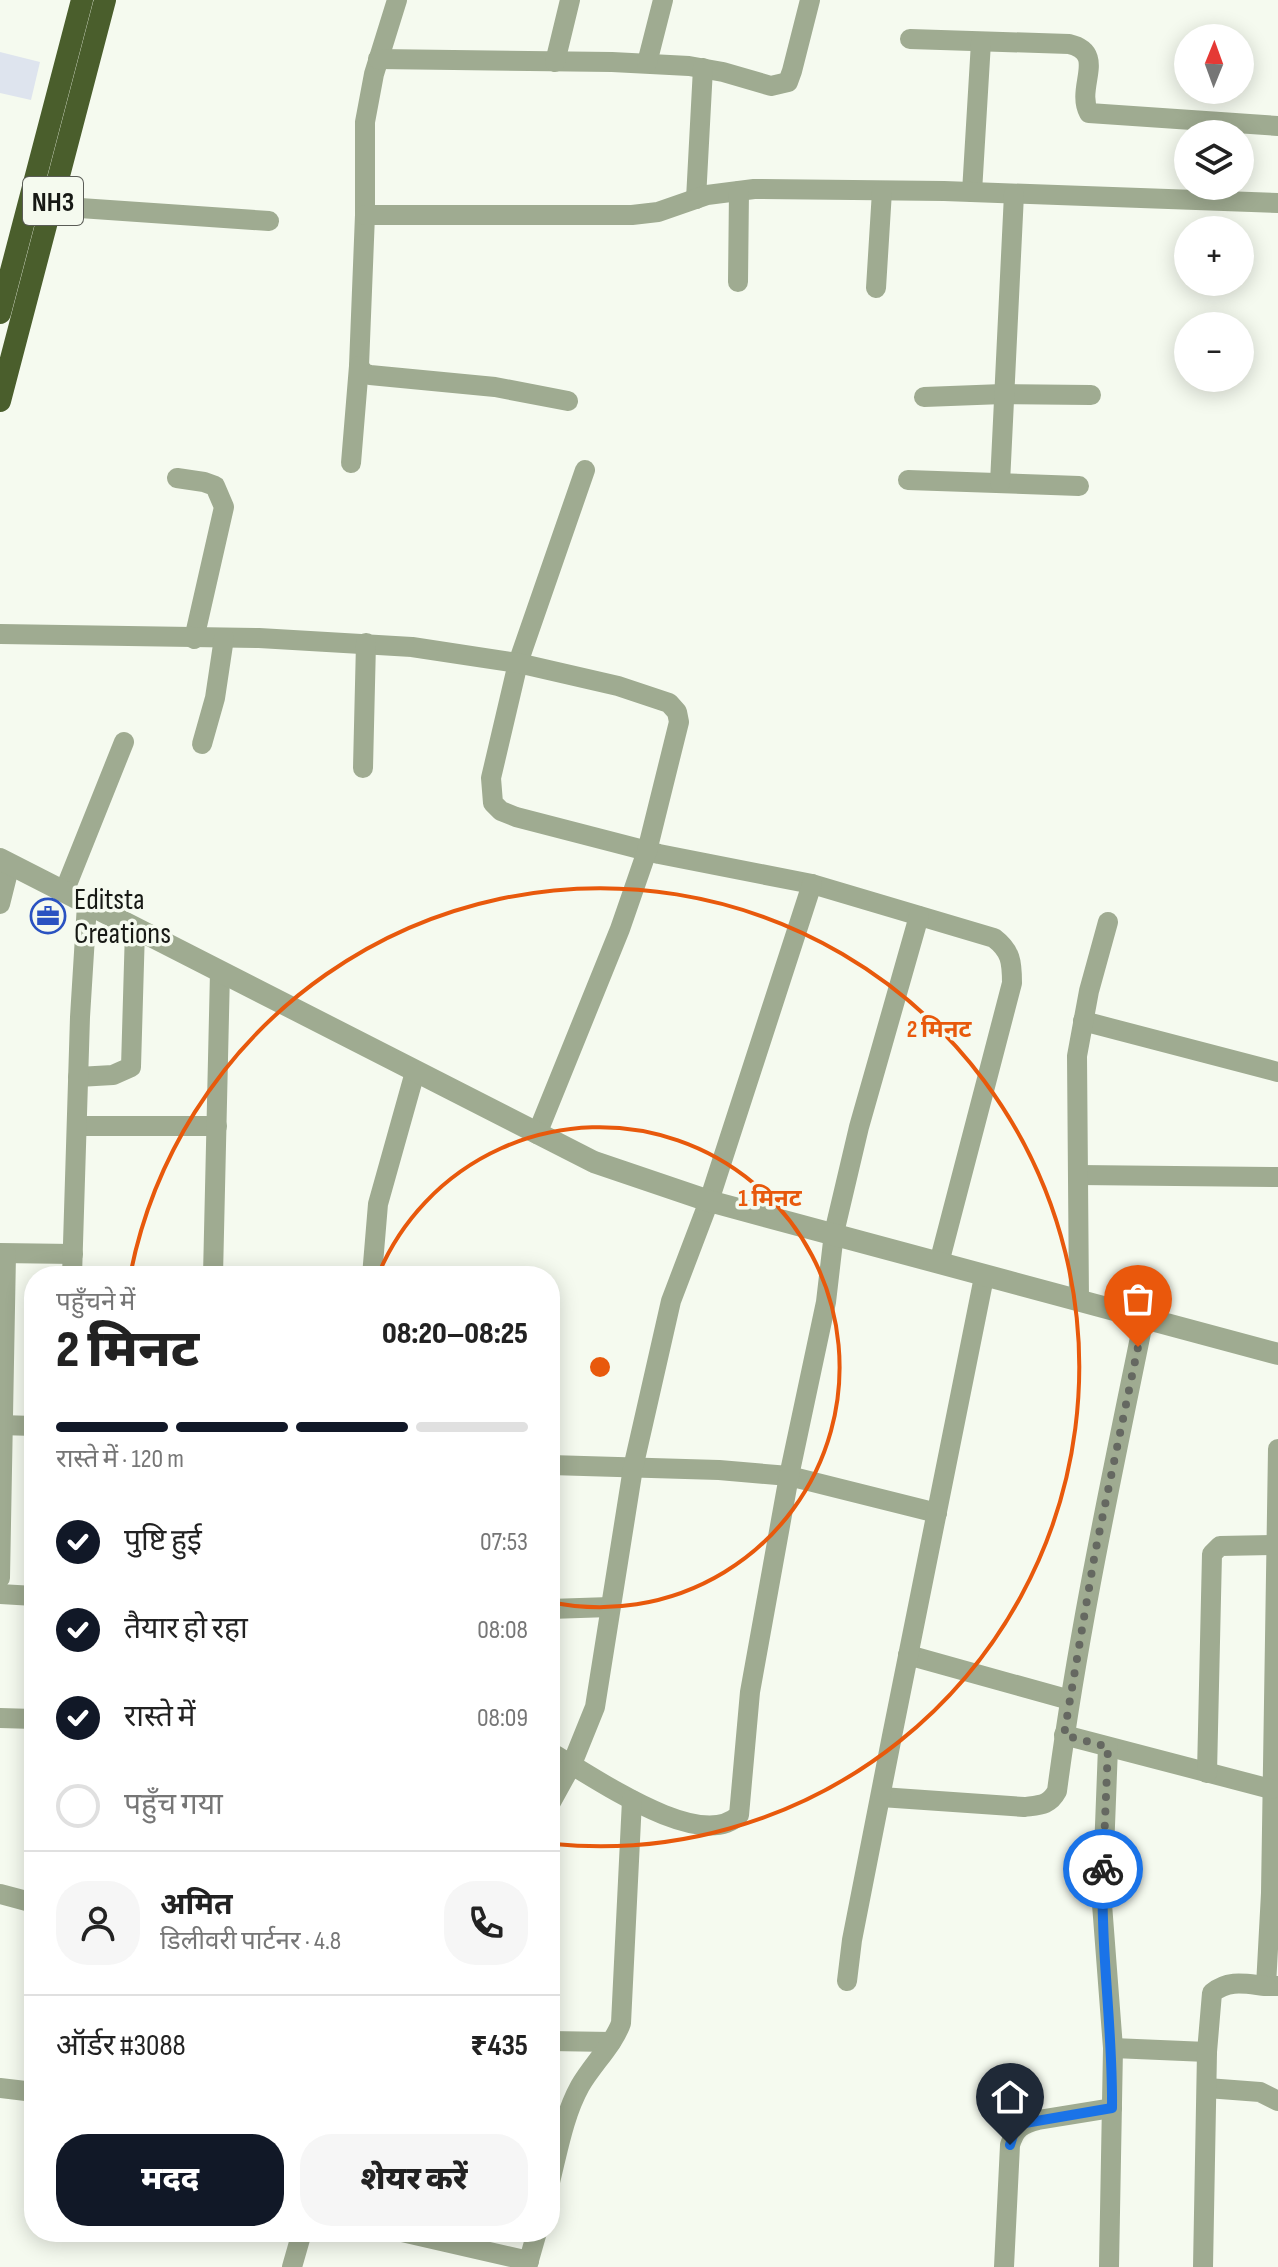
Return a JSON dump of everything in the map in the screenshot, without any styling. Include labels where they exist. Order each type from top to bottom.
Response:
[{"type":"highway","name":"NH3","points":[[0,313],[82,0]]},
{"type":"highway","name":"NH3","points":[[0,401],[105,0]]},
{"type":"street","points":[[351,463],[359,366],[365,122],[378,59],[397,0]]},
{"type":"street","points":[[555,62],[570,0]]},
{"type":"street","points":[[647,63],[663,0]]},
{"type":"street","points":[[378,59],[647,63],[703,68],[781,86],[788,82],[810,0]]},
{"type":"street","points":[[910,39],[1082,47],[1089,58],[1086,108],[1089,113],[1278,126]]},
{"type":"street","points":[[972,192],[981,42]]},
{"type":"street","points":[[696,199],[703,68]]},
{"type":"street","points":[[365,215],[632,215],[658,212],[696,199],[739,191],[972,192],[1278,203]]},
{"type":"street","points":[[738,282],[739,191]]},
{"type":"street","points":[[876,288],[882,191]]},
{"type":"street","points":[[1000,483],[1014,194]]},
{"type":"street","points":[[51,206],[269,221]]},
{"type":"street","points":[[359,366],[370,375],[495,387],[568,401]]},
{"type":"street","points":[[924,397],[1091,395]]},
{"type":"street","points":[[585,470],[518,663],[491,778],[493,803],[501,811],[516,817],[647,851],[812,884],[994,938],[1006,948],[1012,960],[1009,998],[939,1263]]},
{"type":"street","points":[[177,478],[215,486],[224,507],[194,639]]},
{"type":"street","points":[[908,480],[1079,486]]},
{"type":"street","points":[[0,634],[224,638],[412,647],[518,663],[669,703],[677,712],[677,738],[647,851],[615,941],[537,1134]]},
{"type":"street","points":[[202,744],[215,698],[224,638]]},
{"type":"street","points":[[363,768],[366,643]]},
{"type":"street","points":[[64,892],[124,742]]},
{"type":"street","points":[[0,904],[5,862],[594,1162],[709,1201],[1278,1354]]},
{"type":"street","points":[[560,1786],[595,1707],[633,1468],[671,1301],[709,1201],[812,884]]},
{"type":"street","points":[[72,1266],[87,904]]},
{"type":"street","points":[[560,1757],[632,1800],[681,1820],[711,1827],[732,1822],[739,1815],[750,1692],[789,1476],[826,1302],[834,1233],[859,1127],[919,916]]},
{"type":"street","points":[[1079,1301],[1077,1056],[1108,922]]},
{"type":"street","points":[[78,1077],[113,1075],[131,1067],[135,929]]},
{"type":"street","points":[[213,1266],[220,972]]},
{"type":"street","points":[[1083,1021],[1278,1072]]},
{"type":"street","points":[[373,1266],[378,1204],[415,1072]]},
{"type":"street","points":[[77,1126],[217,1126]]},
{"type":"street","points":[[1079,1175],[1278,1177]]},
{"type":"street","points":[[0,1578],[3,1254],[73,1254]]},
{"type":"street","points":[[847,1981],[852,1940],[984,1277]]},
{"type":"street","points":[[881,1797],[1024,1807],[1044,1805],[1052,1800],[1057,1791],[1095,1553],[1144,1318]]},
{"type":"street","points":[[2,1426],[24,1426]]},
{"type":"street","points":[[1203,2267],[1207,2052],[1212,1993],[1222,1985],[1235,1983],[1272,1986],[1278,1449]]},
{"type":"street","points":[[560,1465],[719,1470],[789,1476],[937,1513]]},
{"type":"street","points":[[1207,1773],[1212,1554],[1220,1546],[1275,1545]]},
{"type":"street","points":[[0,1594],[24,1595]]},
{"type":"street","points":[[560,1609],[610,1607]]},
{"type":"street","points":[[908,1655],[1070,1700]]},
{"type":"street","points":[[0,1718],[24,1719]]},
{"type":"street","points":[[1064,1735],[1207,1773],[1274,1778]]},
{"type":"street","points":[[1108,1747],[1102,1904],[1113,2048],[1109,2267]]},
{"type":"street","points":[[560,2133],[571,2103],[621,2023],[632,1800]]},
{"type":"street","points":[[0,1894],[24,1900]]},
{"type":"street","points":[[560,2041],[611,2042]]},
{"type":"street","points":[[1113,2048],[1207,2052]]},
{"type":"street","points":[[0,2088],[24,2091]]},
{"type":"street","points":[[1207,2088],[1260,2092],[1278,2101]]},
{"type":"street","points":[[1004,2267],[1010,2145],[1014,2132],[1025,2123],[1112,2108]]},
{"type":"street","points":[[292,2267],[299,2242]]},
{"type":"street","points":[[429,2242],[471,2258],[528,2264],[534,2242]]},
{"type":"building","points":[[0,52],[40,62],[31,100],[0,93]]},
{"type":"way so far","points":[[1103,1869],[1108,1747],[1064,1735],[1095,1553],[1138,1347]]},
{"type":"place","name":"Editsta Creations","points":[[48,916]]},
{"type":"route","points":[[1010,2145],[1014,2132],[1025,2123],[1112,2108],[1113,2048],[1103,1943],[1103,1869]]}]
